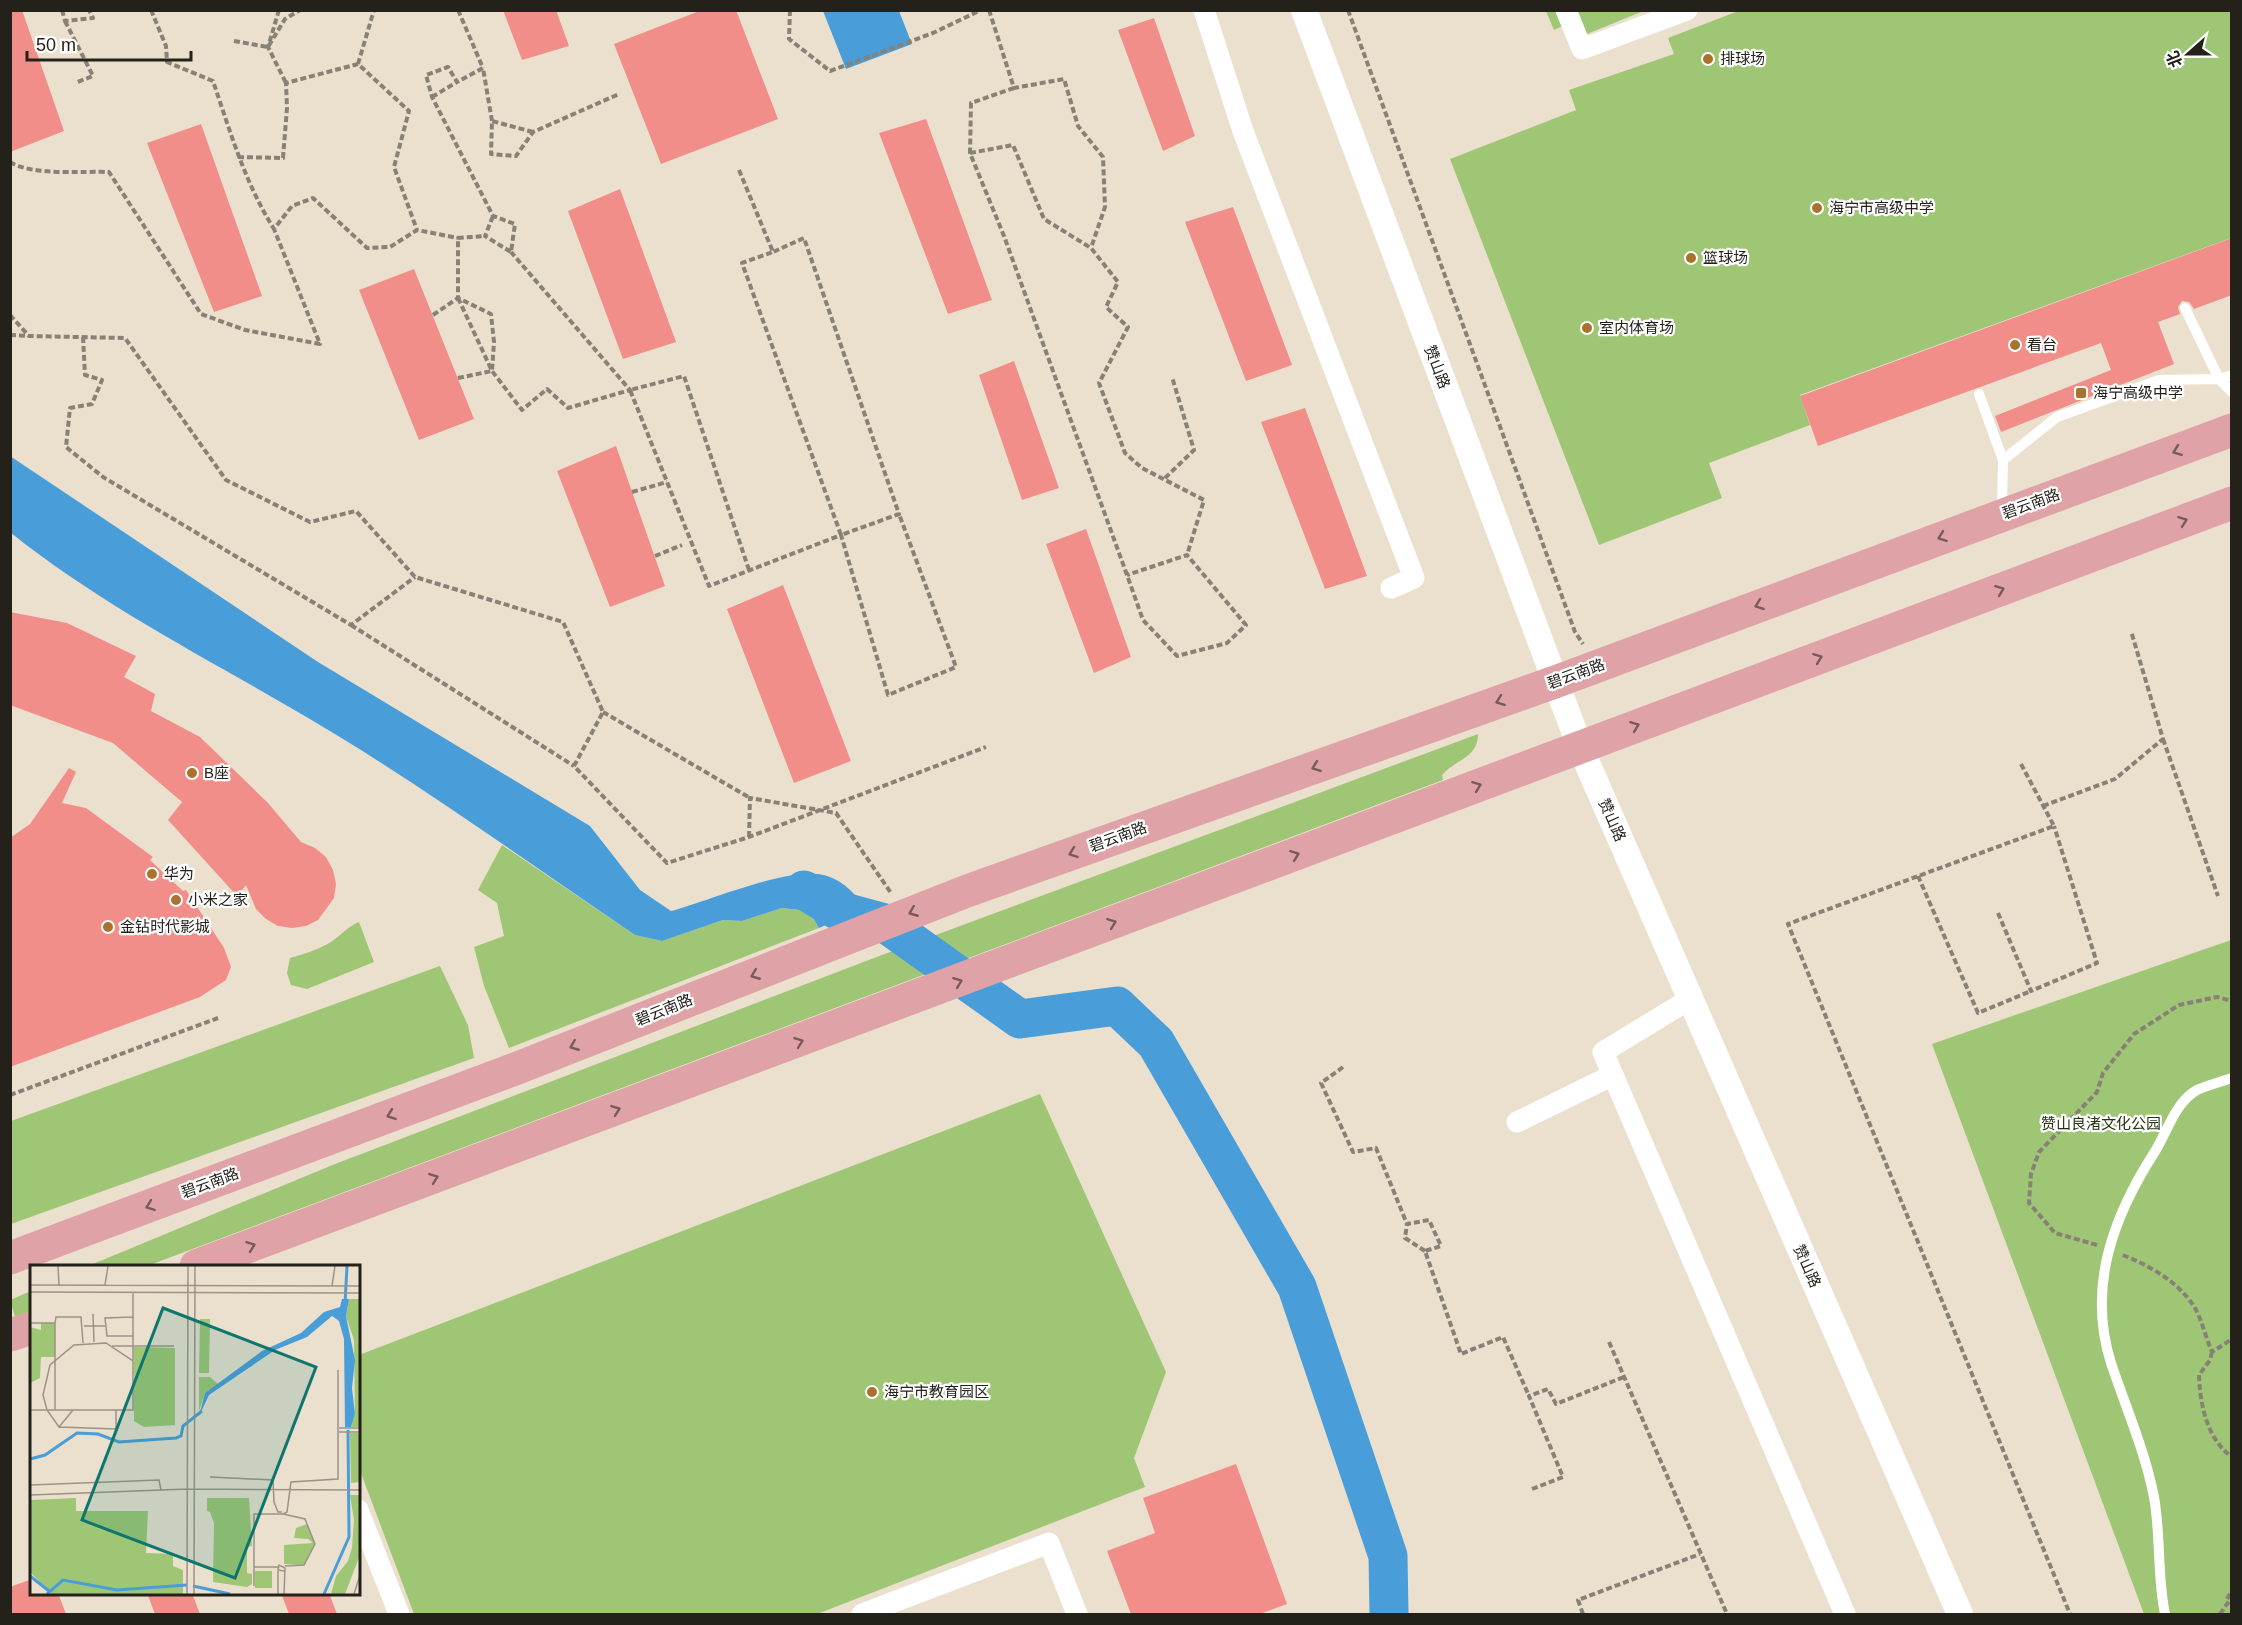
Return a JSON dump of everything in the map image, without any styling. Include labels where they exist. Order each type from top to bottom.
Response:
[{"type":"main road","name":"碧云南路","points":[[10,1258],[515,1069],[967,891],[1555,682],[2232,430]]},
{"type":"main road","points":[[199,1265],[903,1004],[2232,503]]},
{"type":"main road","points":[[10,1335],[30,1329]]},
{"type":"street","points":[[1204,10],[1243,132],[1414,578],[1391,588]]},
{"type":"street","name":"赞山路","points":[[1304,10],[1580,747],[1960,1614]]},
{"type":"street","points":[[1566,10],[1582,49],[1687,10]]},
{"type":"street","points":[[1690,999],[1603,1052],[1845,1614]]},
{"type":"street","points":[[1517,1122],[1613,1075]]},
{"type":"street","points":[[360,1515],[399,1614]]},
{"type":"street","points":[[862,1614],[1049,1543],[1077,1614]]},
{"type":"lane","points":[[2185,308],[2219,379],[2232,392]]},
{"type":"lane","points":[[2003,460],[2056,417],[2159,380],[2219,379],[2232,375]]},
{"type":"lane","points":[[1979,394],[2003,460],[2002,503],[1997,516]]},
{"type":"lane","points":[[2166,1614],[2154,1496],[2143,1452],[2111,1361],[2100,1290],[2105,1258],[2119,1222],[2141,1174],[2162,1140],[2176,1111],[2196,1091],[2232,1078]]},
{"type":"path","points":[[62,10],[65,21],[93,76],[75,83]]},
{"type":"path","points":[[65,21],[93,18],[89,10]]},
{"type":"path","points":[[10,162],[18,167],[109,172],[201,314],[245,330],[320,344],[274,229],[260,207],[238,157],[213,81],[168,62],[166,46],[151,10]]},
{"type":"path","points":[[238,157],[283,158],[287,108],[286,83],[268,47],[279,10]]},
{"type":"path","points":[[268,47],[285,19],[300,10]]},
{"type":"path","points":[[358,64],[374,10]]},
{"type":"path","points":[[458,10],[483,68],[492,121],[490,154],[516,156],[533,132],[619,94]]},
{"type":"path","points":[[790,10],[789,39],[830,71],[933,33],[981,10]]},
{"type":"path","points":[[989,10],[1014,88]]},
{"type":"path","points":[[1348,10],[1575,632],[1585,646]]},
{"type":"path","points":[[234,41],[268,47]]},
{"type":"path","points":[[286,83],[358,64]]},
{"type":"path","points":[[358,64],[409,111],[394,167],[417,230]]},
{"type":"path","points":[[457,82],[448,67],[426,75],[432,97],[493,216],[515,224],[511,252]]},
{"type":"path","points":[[432,97],[483,68]]},
{"type":"path","points":[[1091,248],[1105,207],[1103,157],[1078,126],[1064,79],[1014,88],[971,103],[970,153],[1008,247],[1143,620],[1177,656],[1227,644],[1246,625],[1187,555]]},
{"type":"path","points":[[492,121],[533,132]]},
{"type":"path","points":[[970,153],[1013,145],[1044,219],[1091,248],[1118,282],[1106,307],[1128,327],[1099,383],[1125,453],[1142,468],[1204,500],[1187,555]]},
{"type":"path","points":[[739,170],[773,252]]},
{"type":"path","points":[[274,229],[292,206],[313,198],[367,248],[390,247],[417,230],[458,238],[485,236],[511,252],[630,390],[709,586],[899,514]]},
{"type":"path","points":[[485,236],[493,216]]},
{"type":"path","points":[[458,238],[458,298],[492,371],[522,410],[547,389],[568,408],[684,376],[749,570]]},
{"type":"path","points":[[804,238],[899,514],[956,667],[888,695],[841,535],[742,263],[804,238]]},
{"type":"path","points":[[433,315],[458,298]]},
{"type":"path","points":[[458,298],[491,314],[494,342],[492,371]]},
{"type":"path","points":[[10,315],[29,336]]},
{"type":"path","points":[[10,335],[125,338],[226,480],[310,522],[356,511],[415,577],[563,622],[603,712],[750,798],[836,813],[895,898]]},
{"type":"path","points":[[83,337],[85,375],[102,380],[92,404],[70,408],[66,447],[103,477],[351,626],[574,766],[667,862],[749,837],[986,747]]},
{"type":"path","points":[[458,378],[492,371]]},
{"type":"path","points":[[1165,478],[1194,450],[1173,378]]},
{"type":"path","points":[[632,492],[667,482]]},
{"type":"path","points":[[654,556],[682,545]]},
{"type":"path","points":[[1127,575],[1187,555]]},
{"type":"path","points":[[351,626],[415,577]]},
{"type":"path","points":[[2131,631],[2163,739],[2218,896]]},
{"type":"path","points":[[574,766],[603,712]]},
{"type":"path","points":[[2043,806],[2115,779],[2163,739]]},
{"type":"path","points":[[1918,876],[1978,1012],[2097,963],[2054,826],[2021,764]]},
{"type":"path","points":[[749,837],[750,798]]},
{"type":"path","points":[[2054,826],[1788,924],[2070,1614]]},
{"type":"path","points":[[1998,913],[2031,991]]},
{"type":"path","points":[[10,1095],[218,1018]]},
{"type":"path","points":[[1343,1067],[1321,1083],[1353,1152],[1376,1148],[1407,1224],[1405,1238],[1425,1251],[1461,1354],[1503,1337],[1563,1477],[1532,1490]]},
{"type":"path","points":[[1407,1224],[1429,1220],[1441,1246],[1425,1251]]},
{"type":"path","points":[[1609,1342],[1727,1614]]},
{"type":"path","points":[[2212,1352],[2210,1360],[2199,1375],[2200,1402],[2218,1447],[2232,1457]]},
{"type":"path","points":[[1529,1396],[1548,1389],[1556,1404],[1624,1377]]},
{"type":"path","points":[[1583,1614],[1578,1600],[1700,1554]]},
{"type":"path","points":[[2220,1614],[2232,1590]]},
{"type":"path","points":[[2222,1608],[2232,1597]]},
{"type":"green space","points":[[1646,10],[1577,38],[1571,22],[1554,30],[1546,11]]},
{"type":"green space","name":"海宁市高级中学","points":[[1741,10],[2231,11],[2231,238],[1800,395],[1810,425],[1709,463],[1722,498],[1599,545],[1450,159],[1576,110],[1569,90],[1674,54],[1668,38]]},
{"type":"green space","points":[[1478,734],[1474,748],[1442,775],[1443,780],[150,1265],[90,1265],[335,1164],[882,955]]},
{"type":"green space","points":[[502,845],[635,935],[662,941],[723,920],[742,921],[782,908],[809,911],[819,928],[509,1048],[484,986],[474,947],[504,936],[497,903],[478,890]]},
{"type":"green space","points":[[359,922],[374,962],[307,989],[291,985],[287,973],[290,958],[326,945]]},
{"type":"green space","name":"赞山良渚文化公园","points":[[2231,940],[2231,1614],[2144,1614],[1932,1044]]},
{"type":"green space","points":[[440,966],[468,1025],[474,1058],[11,1224],[11,1121]]},
{"type":"green space","points":[[1040,1094],[1166,1372],[1134,1458],[1145,1487],[817,1614],[414,1614],[360,1471],[360,1355]]},
{"type":"green space","points":[[30,1291],[30,1311],[15,1317],[10,1300]]},
{"type":"water","points":[[823,11],[899,11],[912,44],[846,69]]},
{"type":"water","points":[[10,456],[318,662],[590,826],[640,890],[671,911],[750,885],[794,875],[812,874],[827,876],[844,885],[865,908],[819,928],[809,911],[782,908],[742,921],[723,920],[662,941],[635,935],[396,772],[317,723],[138,620],[52,564],[11,533]]},
{"type":"building","points":[[10,10],[22,10],[64,131],[10,152]]},
{"type":"building","points":[[503,10],[556,10],[569,46],[522,60]]},
{"type":"building","points":[[702,10],[736,10],[778,119],[661,164],[614,44]]},
{"type":"building","points":[[1154,18],[1195,136],[1163,151],[1118,30]]},
{"type":"building","points":[[926,119],[992,300],[948,314],[879,133]]},
{"type":"building","points":[[201,124],[262,296],[214,312],[147,143]]},
{"type":"building","points":[[620,189],[676,342],[623,359],[568,211]]},
{"type":"building","points":[[1233,207],[1292,365],[1246,381],[1185,222]]},
{"type":"building","name":"看台","points":[[2232,238],[2232,295],[2194,309],[2189,302],[2182,301],[2178,307],[2180,314],[2158,322],[2174,364],[2001,432],[1995,416],[2111,370],[2101,343],[1818,446],[1800,396]]},
{"type":"building","points":[[414,269],[474,419],[419,440],[359,290]]},
{"type":"building","points":[[1014,361],[1059,488],[1022,500],[979,375]]},
{"type":"building","points":[[1305,408],[1367,576],[1325,589],[1261,422]]},
{"type":"building","points":[[616,446],[665,586],[610,607],[557,471]]},
{"type":"building","points":[[1086,529],[1131,657],[1094,673],[1046,544]]},
{"type":"building","points":[[783,585],[851,761],[794,783],[727,609]]},
{"type":"building","name":"B座","points":[[10,612],[67,623],[136,656],[124,677],[155,694],[151,711],[200,737],[268,803],[301,842],[315,848],[326,857],[333,870],[336,884],[334,898],[318,920],[306,926],[292,928],[278,926],[266,919],[256,909],[246,885],[237,896],[168,820],[182,802],[113,743],[10,705]]},
{"type":"building","points":[[69,768],[76,772],[62,803],[86,808],[153,857],[150,860],[183,891],[186,890],[224,948],[231,967],[226,980],[200,997],[10,1067],[10,838],[30,824]]},
{"type":"building","points":[[1236,1464],[1287,1604],[1260,1614],[1131,1614],[1107,1551],[1155,1533],[1143,1498]]},
{"type":"building","points":[[30,1580],[30,1595],[59,1595],[66,1614],[10,1614],[10,1587]]},
{"type":"building","points":[[148,1595],[193,1595],[200,1614],[155,1614]]},
{"type":"building","points":[[282,1595],[330,1595],[337,1614],[289,1614]]},
{"type":"waterway","points":[[804,890],[837,910],[885,923],[1020,1019],[1117,1006],[1156,1043],[1297,1287],[1388,1556],[1389,1614]]},
{"type":"place","name":"排球场","points":[[1708,59]]},
{"type":"place","name":"海宁市高级中学","points":[[1817,208]]},
{"type":"place","name":"篮球场","points":[[1691,258]]},
{"type":"place","name":"室内体育场","points":[[1587,328]]},
{"type":"place","name":"看台","points":[[2015,345]]},
{"type":"place","name":"海宁高级中学","points":[[2081,393]]},
{"type":"place","name":"B座","points":[[192,773]]},
{"type":"place","name":"华为","points":[[152,874]]},
{"type":"place","name":"小米之家","points":[[176,900]]},
{"type":"place","name":"金钻时代影城","points":[[108,927]]},
{"type":"place","name":"海宁市教育园区","points":[[872,1392]]}]
